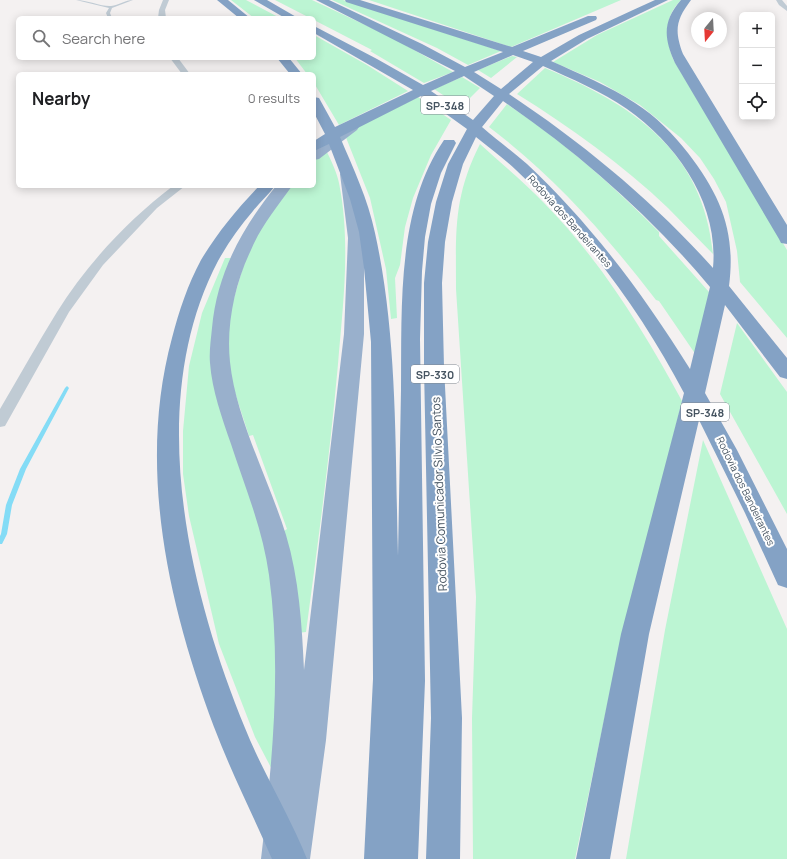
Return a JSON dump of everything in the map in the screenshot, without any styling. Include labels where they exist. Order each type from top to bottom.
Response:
[{"type":"highway","points":[[222,0],[242,16]]},
{"type":"highway","points":[[259,0],[289,16]]},
{"type":"highway","points":[[321,0],[428,52],[475,78],[545,125],[585,155],[654,216],[717,284],[787,372]]},
{"type":"highway","points":[[350,0],[558,68],[593,84],[628,105],[650,122],[682,152],[707,190],[719,229],[722,257],[721,280],[635,634],[593,859]]},
{"type":"highway","name":"Rodovia Comunicador Silvio Santos","points":[[401,859],[411,681],[413,291],[414,262],[423,210],[430,187],[446,148],[470,110],[485,94],[516,68],[551,45],[576,31],[645,0]]},
{"type":"highway","name":"Rodovia Comunicador Silvio Santos","points":[[442,859],[446,702],[434,331],[434,262],[438,221],[443,201],[454,165],[472,131],[485,112],[509,87],[536,65],[564,47],[663,0]]},
{"type":"highway","points":[[686,0],[675,14],[672,22],[672,40],[680,63],[787,238]]},
{"type":"highway","points":[[316,146],[342,129],[431,86],[601,14]]},
{"type":"highway","name":"Rodovia dos Bandeirantes","points":[[316,30],[413,84],[468,123],[522,169],[594,244],[640,305],[692,388],[718,434],[763,523],[787,577]]},
{"type":"highway","points":[[286,60],[294,72]]},
{"type":"highway","points":[[316,105],[330,130],[346,173],[358,199],[367,232],[373,268],[381,342],[388,679],[381,859]]},
{"type":"highway","points":[[316,154],[339,135],[377,112]]},
{"type":"highway","points":[[292,859],[311,740],[354,334],[356,238],[346,173]]},
{"type":"highway","points":[[265,188],[233,224],[216,248],[193,295],[172,377],[166,456],[169,504],[179,558],[214,684],[235,741],[292,859]]},
{"type":"highway","points":[[278,859],[287,776],[290,710],[289,632],[282,574],[271,523],[235,425],[220,362],[221,335],[229,280],[250,232],[283,188]]},
{"type":"street","points":[[162,16],[162,10],[166,0]]},
{"type":"street","points":[[779,0],[787,9]]},
{"type":"street","points":[[176,60],[184,72]]},
{"type":"street","points":[[0,422],[63,312],[99,262],[153,206],[177,188]]},
{"type":"lane","points":[[78,0],[111,7],[131,0]]},
{"type":"lane","points":[[109,16],[108,13],[111,7]]},
{"type":"green space","points":[[231,0],[246,0],[276,16],[251,16]]},
{"type":"green space","points":[[275,0],[312,0],[393,38],[453,72],[424,83],[370,51],[372,50],[316,21],[316,16],[306,16]]},
{"type":"green space","points":[[332,0],[343,0],[501,51],[468,65],[437,48]]},
{"type":"green space","points":[[369,0],[621,0],[511,47]]},
{"type":"green space","points":[[673,0],[681,0],[671,13],[669,20],[668,43],[673,59],[787,250],[787,338],[740,282],[737,251],[726,202],[714,179],[700,158],[681,138],[640,105],[600,82],[553,62],[597,35]]},
{"type":"green space","points":[[316,36],[367,65],[408,91],[339,125],[316,86],[316,72],[306,72],[296,60],[316,60]]},
{"type":"green space","points":[[512,56],[517,57],[491,78],[478,70]]},
{"type":"green space","points":[[545,68],[577,82],[607,98],[634,116],[658,136],[679,159],[695,186],[707,218],[713,254],[668,208],[633,177],[576,133],[517,94]]},
{"type":"green space","points":[[462,77],[480,88],[461,107],[434,89]]},
{"type":"green space","points":[[418,97],[451,120],[431,155],[413,198],[405,227],[400,265],[395,278],[397,318],[391,319],[386,269],[370,198],[345,135]]},
{"type":"green space","points":[[507,104],[568,148],[624,197],[659,232],[659,236],[709,292],[696,355],[659,301],[656,300],[618,252],[558,187],[513,146],[489,127]]},
{"type":"green space","points":[[480,144],[537,196],[585,249],[637,323],[682,401],[611,687],[575,859],[473,859],[472,718],[476,597],[456,289],[456,232],[465,181],[471,163]]},
{"type":"green space","points":[[326,150],[334,166],[338,179],[345,228],[345,274],[331,431],[306,632],[297,633],[281,533],[287,529],[253,435],[249,436],[228,371],[227,322],[250,243],[289,188],[316,188],[316,158]]},
{"type":"green space","points":[[225,258],[231,258],[216,310],[277,601],[278,781],[255,737],[219,644],[189,516],[183,474],[183,431],[189,366],[202,313]]},
{"type":"green space","points":[[737,323],[787,392],[787,514],[720,394]]},
{"type":"green space","points":[[703,440],[787,629],[787,859],[626,859],[665,630]]},
{"type":"waterway","points":[[0,542],[4,534],[9,505],[23,469],[67,388]]}]
